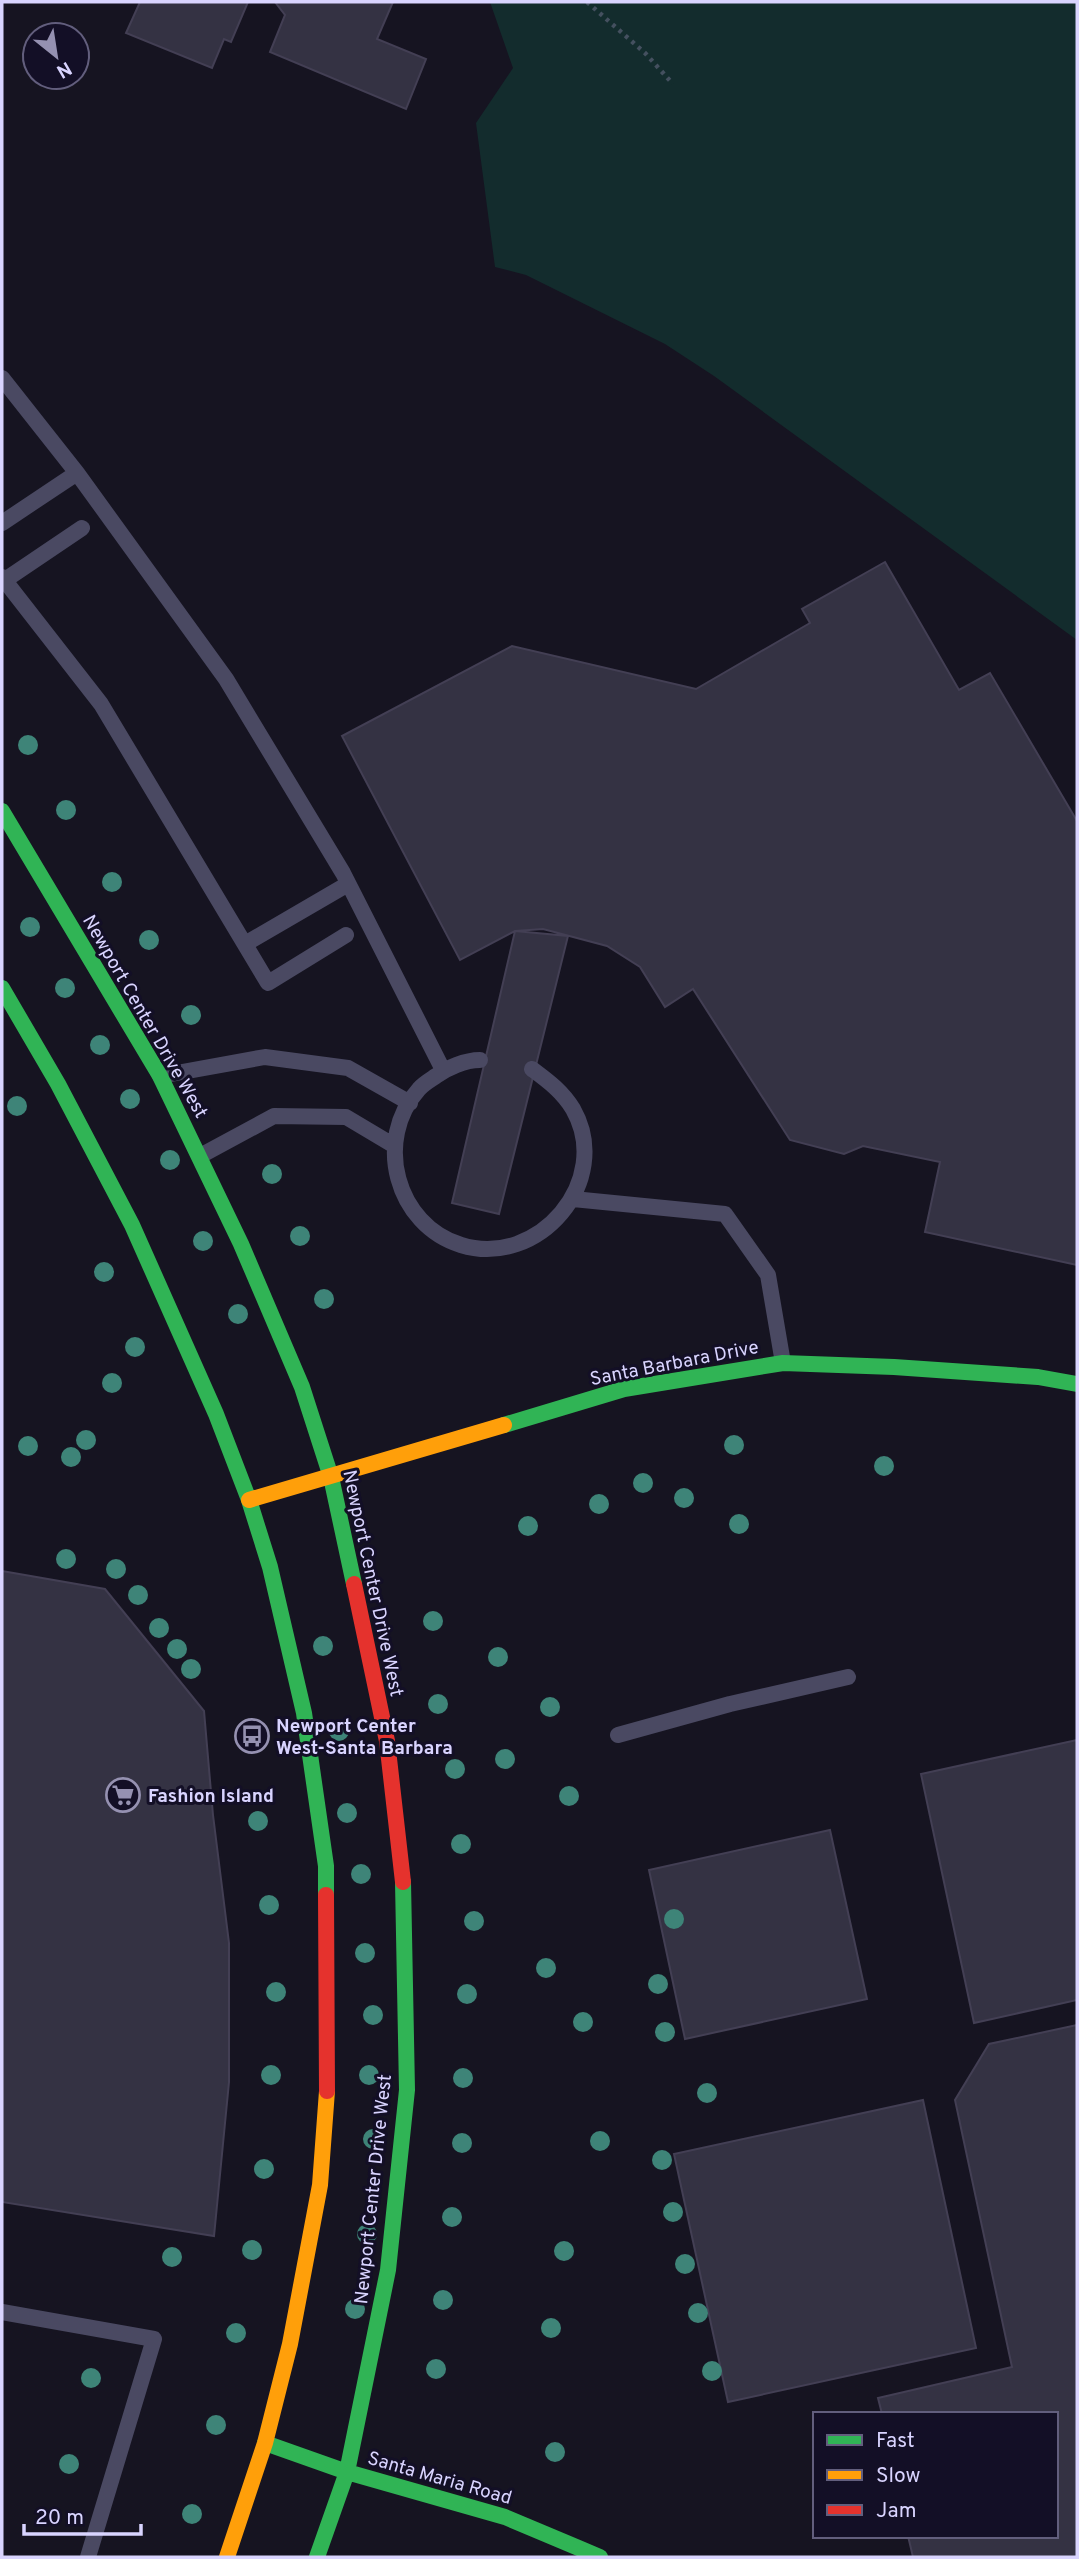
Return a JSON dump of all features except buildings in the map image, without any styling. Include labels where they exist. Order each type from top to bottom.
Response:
[{"type":"main road","name":"Newport Center Drive West","points":[[2,811],[160,1076],[242,1244],[302,1387],[331,1477],[387,1741],[405,1896],[407,2090],[388,2270],[347,2472],[317,2557]]},
{"type":"main road","points":[[2,988],[58,1084],[132,1224],[216,1415],[249,1500],[270,1567],[304,1713],[326,1880],[329,2070],[320,2185],[290,2344],[265,2443],[227,2557]]},
{"type":"main road","name":"Santa Barbara Drive","points":[[249,1500],[624,1389],[783,1363],[1038,1377],[1077,1384]]},
{"type":"main road","name":"Santa Maria Road","points":[[265,2443],[347,2472],[505,2517],[600,2557]]},
{"type":"lane","points":[[2,378],[77,473],[226,679],[348,884],[443,1070]]},
{"type":"lane","points":[[2,523],[77,473]]},
{"type":"lane","points":[[82,528],[3,578],[102,704],[268,983],[346,935]]},
{"type":"lane","points":[[246,944],[348,884]]},
{"type":"lane","points":[[160,1076],[265,1057],[348,1068],[410,1103]]},
{"type":"lane","points":[[480,1060],[443,1070],[419,1089],[402,1114],[393,1146],[396,1177],[410,1207],[432,1231],[461,1245],[493,1249],[525,1242],[553,1224],[573,1199],[582,1170],[583,1140],[577,1120],[574,1111],[556,1087],[531,1069]]},
{"type":"lane","points":[[200,1156],[274,1116],[346,1117],[393,1146]]},
{"type":"lane","points":[[573,1199],[725,1214],[768,1275],[783,1363]]},
{"type":"lane","points":[[618,1735],[730,1704],[848,1677]]},
{"type":"lane","points":[[2,2312],[154,2339],[88,2557]]},
{"type":"path","points":[[587,2],[622,31],[673,84]]},
{"type":"green space","points":[[490,2],[1077,2],[1077,640],[714,376],[665,344],[526,275],[495,267],[476,123],[513,68]]},
{"type":"traffic: fast","points":[[2,811],[160,1076],[241,1244],[302,1387],[331,1477],[354,1584]]},
{"type":"traffic: fast","points":[[2,988],[58,1084],[132,1225],[216,1414],[249,1500],[270,1567],[304,1713],[326,1866],[326,1895]]},
{"type":"traffic: fast","points":[[504,1425],[624,1389],[783,1363],[1038,1377],[1077,1384]]},
{"type":"traffic: fast","points":[[317,2557],[347,2472],[388,2270],[407,2090],[403,1882]]},
{"type":"traffic: fast","points":[[265,2443],[347,2472],[505,2517],[600,2557]]},
{"type":"traffic: slow","points":[[249,1500],[504,1425]]},
{"type":"traffic: slow","points":[[227,2557],[265,2443],[290,2344],[320,2185],[327,2091]]},
{"type":"traffic: jam","points":[[354,1584],[387,1741],[403,1882]]},
{"type":"traffic: jam","points":[[326,1895],[327,2091]]},
{"type":"place","name":"Newport Center West-Santa Barbara","points":[[252,1736]]},
{"type":"place","name":"Fashion Island","points":[[123,1795]]}]
